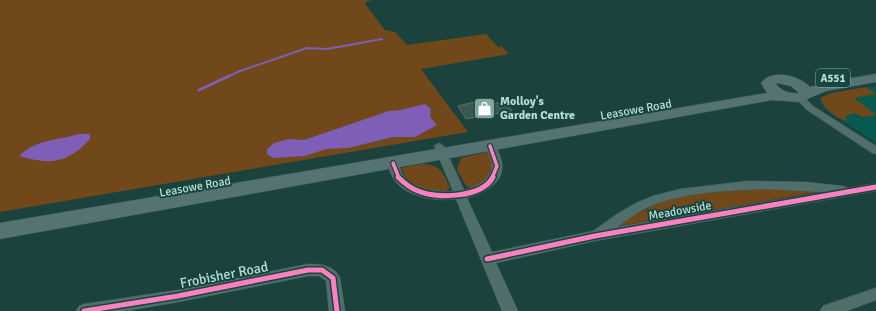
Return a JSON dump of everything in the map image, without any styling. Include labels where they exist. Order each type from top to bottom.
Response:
[{"type":"main road","name":"Leasowe Road","points":[[0,220],[441,150],[751,93],[768,86],[775,92],[795,92],[812,82],[876,71]]},
{"type":"main road","name":"Leasowe Road","points":[[0,231],[393,163],[441,150],[490,146],[876,78]]},
{"type":"street","points":[[795,92],[810,108],[876,151]]},
{"type":"street","points":[[393,163],[399,178],[404,183],[421,193],[443,196],[460,195],[480,190],[495,175],[497,161],[490,146]]},
{"type":"street","points":[[441,150],[510,311]]},
{"type":"street","name":"Meadowside","points":[[595,236],[626,214],[647,203],[671,195],[704,189],[745,184],[804,185],[854,192]]},
{"type":"street","name":"Meadowside","points":[[487,259],[595,236],[854,192],[876,186]]},
{"type":"street","name":"Frobisher Road","points":[[84,311],[178,296],[308,270],[322,270],[333,278],[337,311]]},
{"type":"street","points":[[828,311],[876,294]]},
{"type":"shaded area","points":[[0,0],[373,0],[368,1],[365,4],[385,30],[395,32],[407,45],[486,34],[498,47],[501,46],[509,54],[421,69],[468,132],[0,212]]},
{"type":"shaded area","points":[[876,86],[876,143],[824,108],[820,98],[832,93]]},
{"type":"shaded area","points":[[866,87],[876,94],[854,98],[876,115],[863,117],[855,113],[845,116],[847,121],[842,120],[824,106],[820,98],[832,93]]},
{"type":"shaded area","points":[[425,104],[431,109],[430,117],[437,125],[415,137],[393,137],[348,148],[326,149],[305,156],[273,158],[267,154],[267,149],[274,143],[289,139],[304,140],[389,111],[401,110]]},
{"type":"shaded area","points":[[79,134],[90,134],[90,139],[82,147],[66,158],[40,161],[19,156],[32,147],[47,141]]},
{"type":"shaded area","points":[[488,152],[493,163],[492,175],[481,184],[467,187],[457,170],[461,158]]},
{"type":"shaded area","points":[[421,164],[437,167],[443,173],[450,188],[443,192],[418,188],[413,185],[405,176],[401,168]]},
{"type":"shaded area","points":[[758,186],[811,188],[818,192],[620,226],[620,222],[663,201],[709,191]]},
{"type":"building","name":"Molloy's Garden Centre","points":[[474,102],[476,106],[505,102],[512,111],[466,119],[458,106]]},
{"type":"waterway","points":[[227,77],[240,71],[307,48],[327,49],[382,39]]},
{"type":"waterway","points":[[199,90],[229,76]]},
{"type":"cycle path","points":[[393,163],[398,177],[407,186],[420,192],[451,196],[467,194],[481,188],[491,180],[497,169],[496,160],[490,146]]},
{"type":"cycle path","points":[[487,259],[595,236],[876,187]]},
{"type":"cycle path","points":[[84,311],[178,296],[308,270],[322,270],[333,278],[337,311]]},
{"type":"place","name":"Molloy's Garden Centre","points":[[485,108]]}]
